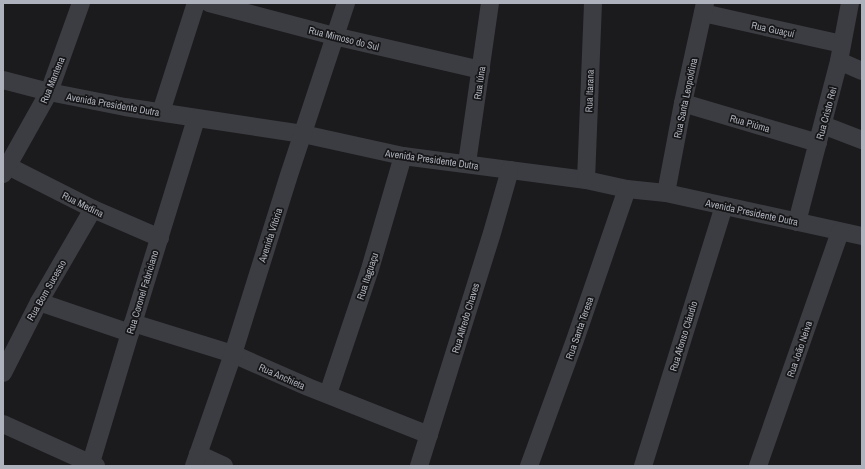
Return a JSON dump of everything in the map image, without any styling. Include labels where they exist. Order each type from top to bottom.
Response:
[{"type":"street","name":"Rua Mantena","points":[[6,170],[49,92],[81,3]]},
{"type":"street","points":[[161,112],[196,3]]},
{"type":"street","name":"Rua Mimoso do Sul","points":[[209,3],[334,36],[481,70]]},
{"type":"street","name":"Avenida Vitória","points":[[196,460],[233,354],[334,36],[346,3]]},
{"type":"street","name":"Rua Iúna","points":[[467,164],[490,3]]},
{"type":"street","name":"Rua Itarana","points":[[586,180],[593,3]]},
{"type":"street","name":"Rua Cristo Rei","points":[[797,222],[823,125],[850,3]]},
{"type":"street","name":"Rua Guaçuí","points":[[704,8],[840,53],[862,71]]},
{"type":"street","name":"Rua Santa Leopoldina","points":[[666,193],[683,103],[704,8]]},
{"type":"street","name":"Avenida Presidente Dutra","points":[[3,80],[49,92],[196,119],[303,134],[403,156],[586,180],[627,188],[666,193],[862,236]]},
{"type":"street","name":"Rua Piúma","points":[[683,103],[818,143]]},
{"type":"street","name":"Rua Coronel Fabriciano","points":[[92,465],[131,328],[196,119]]},
{"type":"street","points":[[823,125],[862,140]]},
{"type":"street","name":"Rua Itaguaçu","points":[[328,394],[370,269],[403,156]]},
{"type":"street","name":"Rua Medina","points":[[6,170],[160,238]]},
{"type":"street","name":"Rua Alfredo Chaves","points":[[419,466],[492,233],[510,170]]},
{"type":"street","name":"Rua Santa Teresa","points":[[529,466],[575,340],[627,188]]},
{"type":"street","name":"Rua Afonso Cláudio","points":[[643,466],[724,206]]},
{"type":"street","name":"Rua Bom Sucesso","points":[[3,373],[39,302],[93,209]]},
{"type":"street","name":"Rua João Neiva","points":[[758,466],[840,232]]},
{"type":"street","name":"Rua Anchieta","points":[[39,302],[131,328],[233,354],[308,387],[429,434]]},
{"type":"street","points":[[3,424],[92,465]]},
{"type":"street","points":[[196,460],[224,466]]}]
